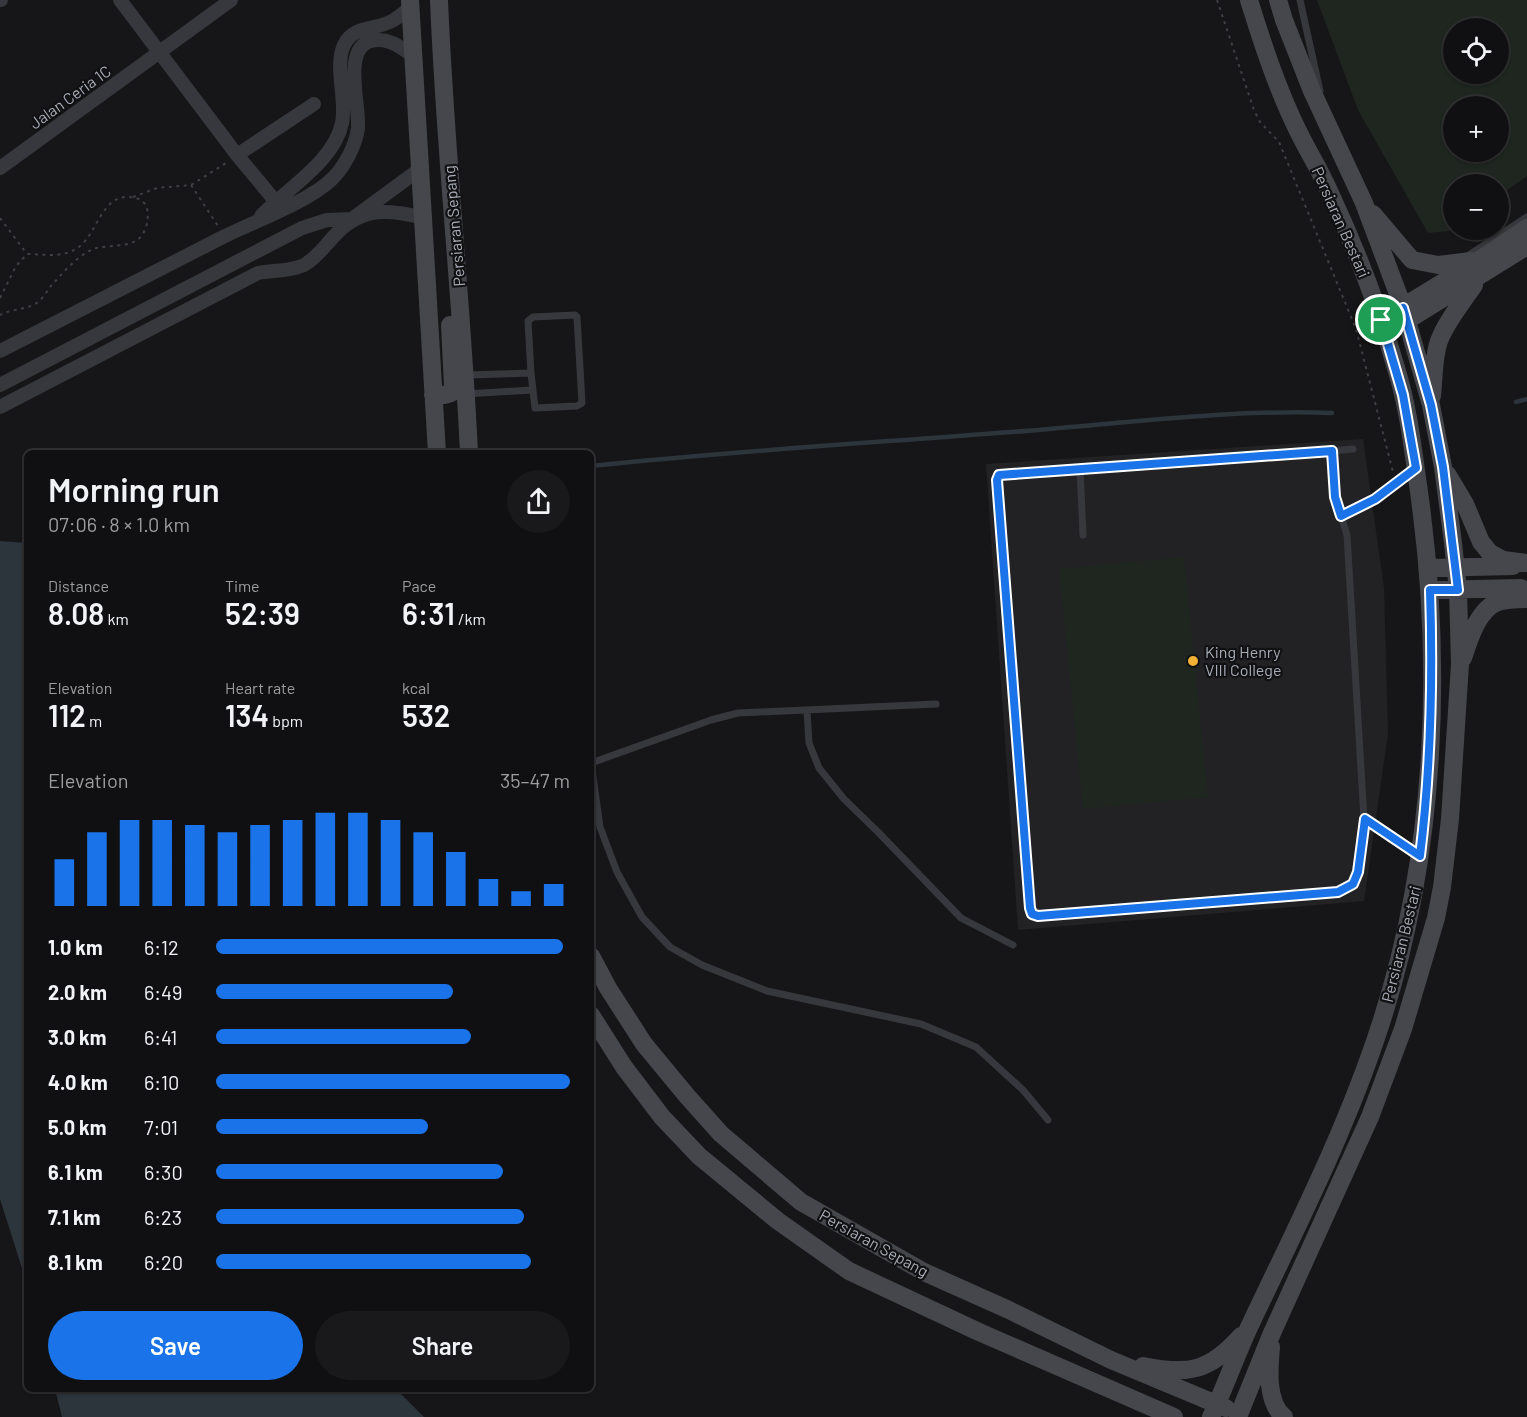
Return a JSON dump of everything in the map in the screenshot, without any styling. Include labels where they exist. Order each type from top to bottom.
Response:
[{"type":"main road","name":"Persiaran Sepang","points":[[439,0],[469,450]]},
{"type":"main road","name":"Persiaran Bestari","points":[[1214,1411],[1249,1326],[1350,1110],[1381,1024],[1417,882],[1430,744],[1432,666],[1428,568],[1416,468],[1403,395],[1383,326],[1355,249],[1329,190],[1298,131],[1271,67],[1249,0]]},
{"type":"main road","points":[[1255,0],[1263,6],[1281,2]]},
{"type":"main road","name":"Persiaran Bestari","points":[[1241,1416],[1272,1333],[1370,1118],[1403,1029],[1436,918],[1443,887],[1450,819],[1460,664],[1456,568],[1443,467],[1431,405],[1405,314],[1364,203],[1322,114],[1281,2]]},
{"type":"main road","name":"Persiaran Sepang","points":[[410,4],[437,450]]},
{"type":"main road","points":[[433,395],[451,393],[453,386],[448,285],[449,170]]},
{"type":"main road","points":[[1364,203],[1412,260],[1426,264],[1482,267]]},
{"type":"main road","points":[[1431,405],[1435,357],[1439,341],[1482,267],[1527,228]]},
{"type":"main road","points":[[1383,326],[1482,267],[1527,246]]},
{"type":"main road","points":[[1443,467],[1465,504],[1480,542],[1490,553],[1503,560],[1527,564]]},
{"type":"main road","points":[[1428,568],[1527,564]]},
{"type":"main road","points":[[1430,590],[1527,588]]},
{"type":"main road","points":[[1460,664],[1473,630],[1484,613],[1497,602],[1527,599]]},
{"type":"main road","name":"Persiaran Sepang","points":[[594,962],[644,1044],[687,1096],[721,1134],[801,1202],[924,1272],[1009,1310],[1214,1411],[1241,1416]]},
{"type":"main road","name":"Persiaran Sepang","points":[[594,1019],[624,1067],[662,1117],[699,1155],[778,1221],[849,1271],[979,1332],[1174,1417]]},
{"type":"main road","points":[[1111,1360],[1164,1370],[1192,1370],[1224,1354],[1249,1326]]},
{"type":"main road","points":[[1272,1333],[1270,1387],[1277,1412],[1284,1417]]},
{"type":"main road","points":[[1113,1390],[1131,1400],[1148,1417]]},
{"type":"street","points":[[120,0],[237,155],[279,205]]},
{"type":"street","name":"Jalan Ceria 1C","points":[[0,168],[231,0]]},
{"type":"street","points":[[279,205],[327,153],[342,124],[340,61],[344,45],[363,28],[391,22],[410,4]]},
{"type":"street","points":[[0,351],[258,220],[279,205],[332,180],[353,146],[358,126],[354,62],[357,50],[368,42],[381,39],[395,43],[412,55]]},
{"type":"street","points":[[237,155],[314,104]]},
{"type":"street","points":[[0,407],[258,273],[281,272],[302,266],[319,254],[352,219],[420,169]]},
{"type":"street","points":[[0,385],[302,228],[327,220],[352,219],[375,212],[398,211],[423,218]]},
{"type":"lane","points":[[1300,0],[1320,88],[1322,114]]},
{"type":"lane","points":[[1448,265],[1468,256],[1527,217]]},
{"type":"lane","points":[[575,315],[577,317],[582,403],[577,406],[535,408],[532,390],[528,321],[530,318],[575,315]]},
{"type":"lane","points":[[465,375],[531,373]]},
{"type":"lane","points":[[466,394],[532,390]]},
{"type":"lane","points":[[1332,451],[1335,497],[1347,536],[1365,819],[1358,872],[1353,884],[1338,892],[1038,916],[1032,914],[997,480],[999,475],[1353,449]]},
{"type":"lane","points":[[1080,468],[1083,535]]},
{"type":"lane","points":[[1341,516],[1375,499],[1416,468]]},
{"type":"lane","points":[[594,762],[711,720],[738,713],[936,704]]},
{"type":"lane","points":[[807,711],[809,743],[819,768],[844,799],[961,918],[1013,945]]},
{"type":"lane","points":[[594,784],[600,827],[617,872],[642,917],[670,947],[702,965],[767,992],[921,1024],[976,1047],[1023,1090],[1048,1120]]},
{"type":"lane","points":[[1365,819],[1420,856]]},
{"type":"path","points":[[1217,0],[1254,110],[1260,122],[1279,142],[1356,329],[1396,483]]},
{"type":"path","points":[[133,197],[157,188],[191,185],[237,155]]},
{"type":"path","points":[[191,185],[225,236]]},
{"type":"path","points":[[0,218],[27,254],[50,256],[80,247],[90,236],[106,208],[122,196],[142,201],[148,217],[142,235],[135,241],[92,250],[75,261],[35,304],[8,310],[0,315]]},
{"type":"path","points":[[0,298],[16,266],[27,254]]},
{"type":"shaded area","points":[[1317,0],[1527,0],[1527,176],[1509,189],[1509,174],[1443,174],[1443,232],[1428,233],[1358,110]]},
{"type":"shaded area","name":"King Henry VIII College","points":[[1363,439],[1384,588],[1388,734],[1364,901],[1018,930],[986,464]]},
{"type":"shaded area","points":[[0,541],[24,543],[24,1275],[0,1199]]},
{"type":"shaded area","points":[[1184,557],[1208,797],[1083,809],[1059,569]]},
{"type":"shaded area","points":[[56,1392],[399,1392],[424,1417],[62,1417]]},
{"type":"waterway","points":[[1516,402],[1527,399]]},
{"type":"waterway","points":[[594,466],[1172,418],[1252,413],[1332,413]]},
{"type":"place","name":"King Henry VIII College","points":[[1193,661]]},
{"type":"route","points":[[1403,308],[1431,405],[1443,467],[1458,590],[1430,590],[1432,666],[1430,744],[1420,856],[1365,819],[1358,872],[1349,888],[1338,892],[1038,916],[1032,914],[997,480],[999,475],[1332,451],[1335,497],[1341,516],[1375,499],[1416,468],[1397,368],[1381,320],[1403,308]]}]
